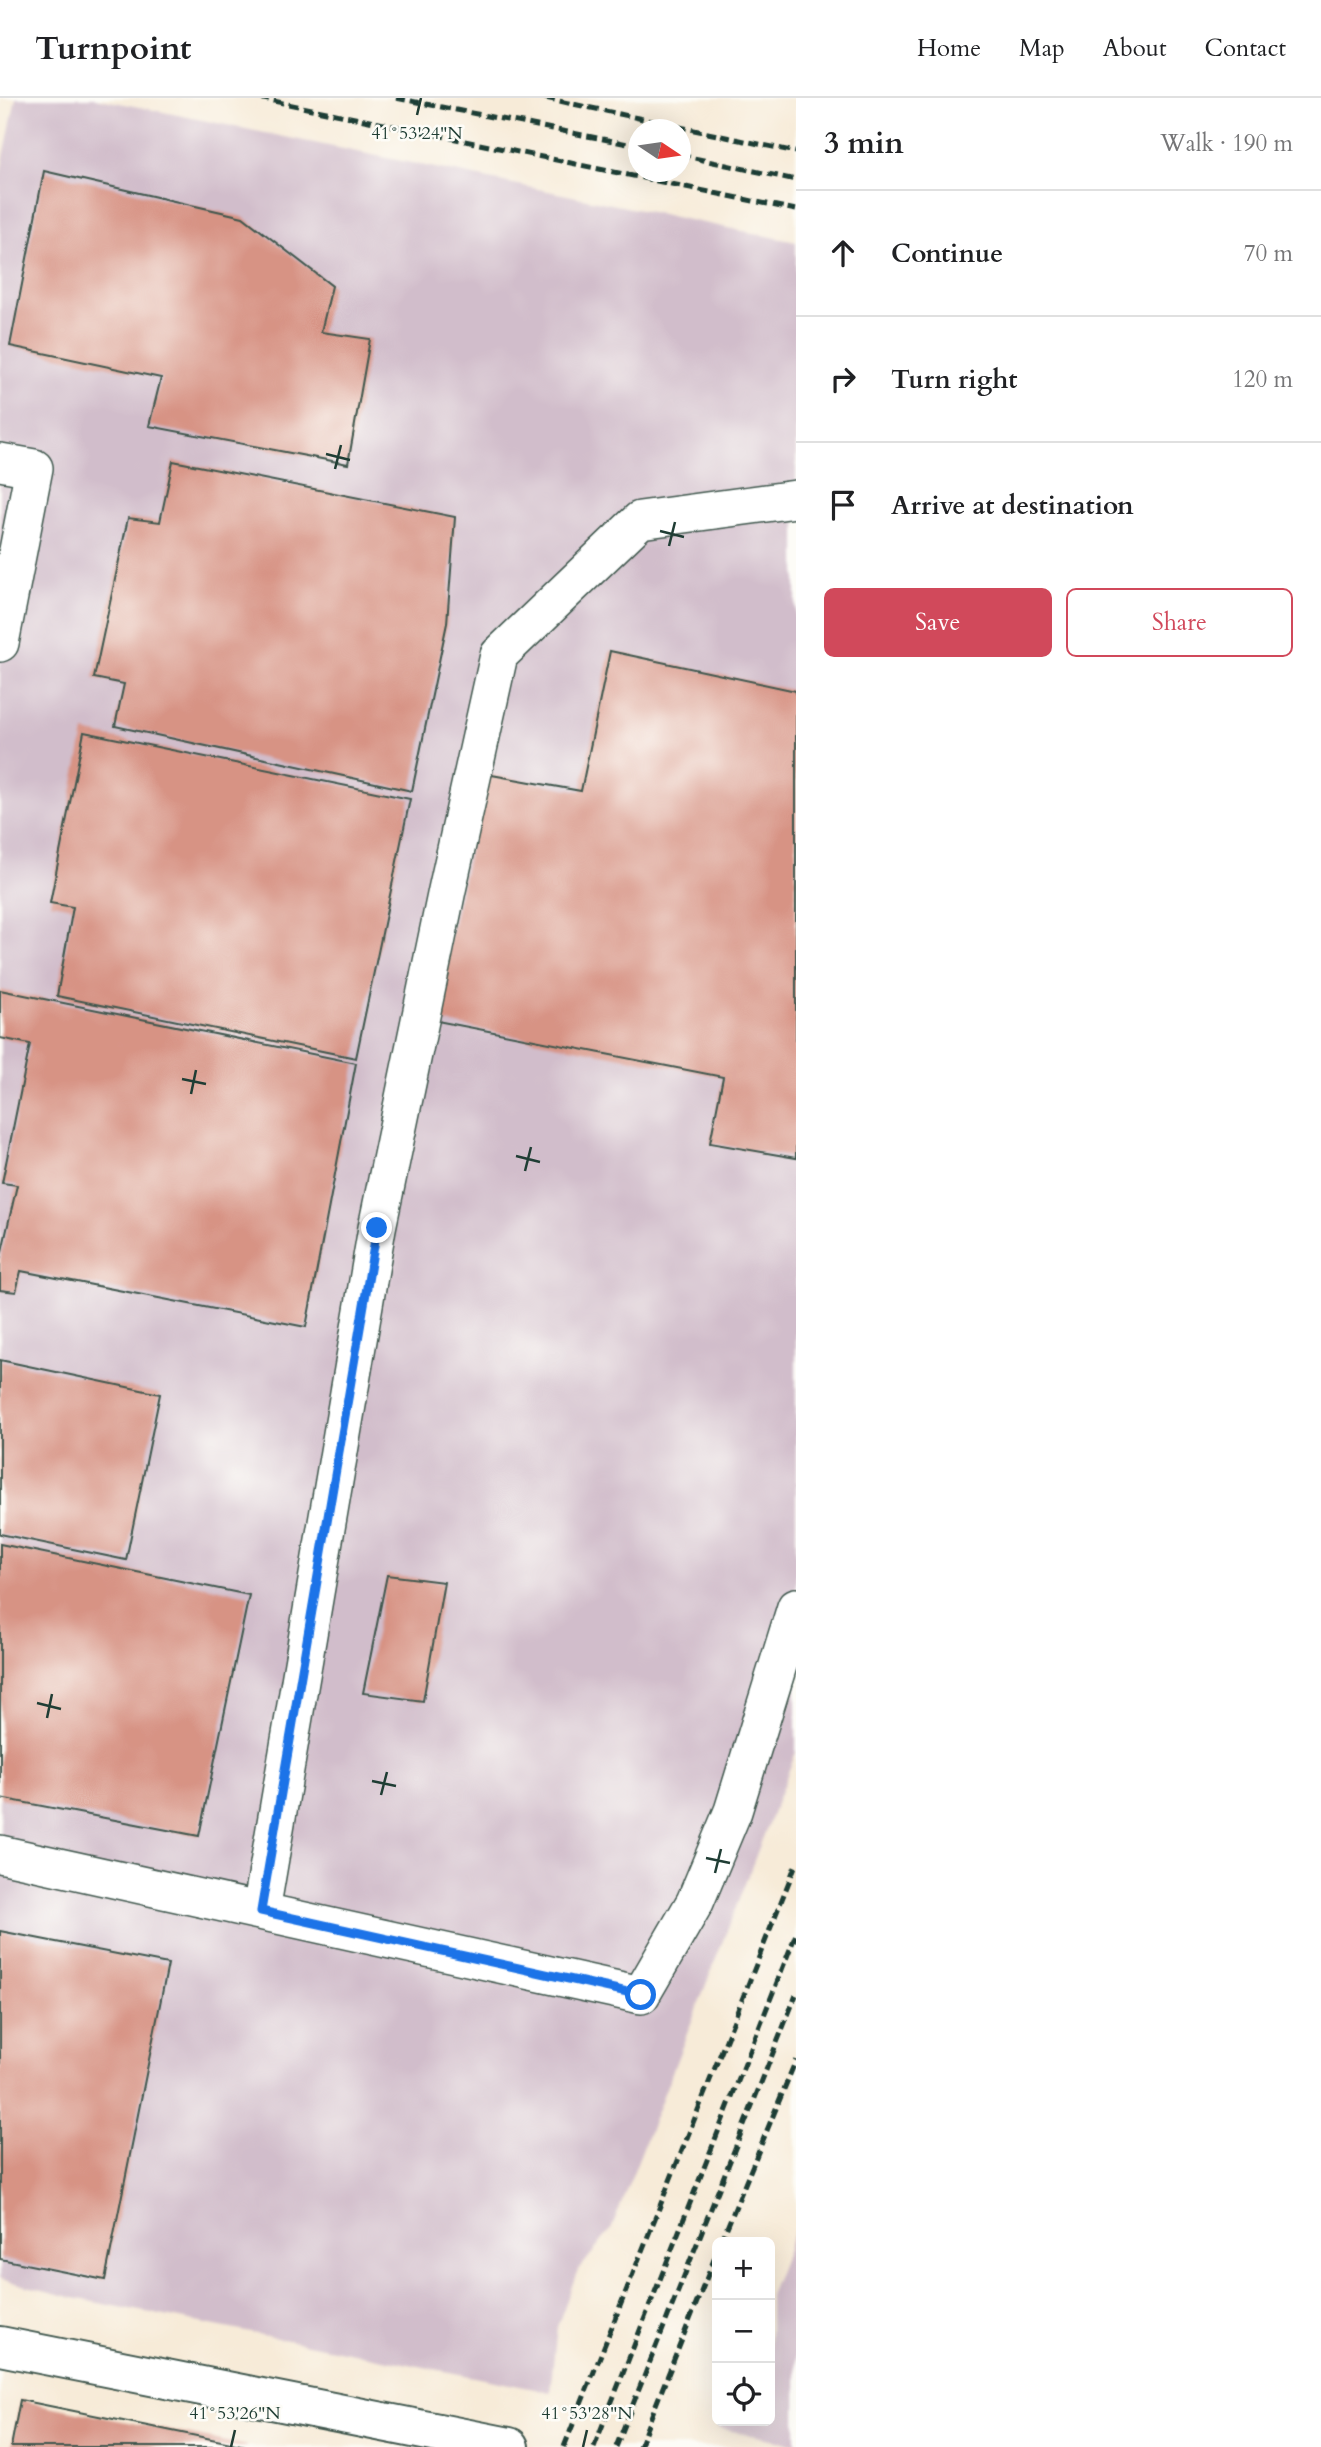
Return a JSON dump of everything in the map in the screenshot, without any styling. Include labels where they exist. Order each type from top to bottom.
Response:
[{"type":"main road","points":[[0,2346],[509,2447]]},
{"type":"lane","points":[[0,462],[34,468],[0,643]]},
{"type":"lane","points":[[261,1911],[377,1228],[499,655],[640,520],[796,499]]},
{"type":"lane","points":[[0,1854],[641,1995],[695,1902],[728,1822],[796,1607]]},
{"type":"shaded area","points":[[16,98],[95,98],[796,242],[796,1752],[611,2230],[577,2272],[557,2327],[550,2392],[74,2298],[0,2279],[0,176]]},
{"type":"shaded area","points":[[796,2226],[796,2444],[717,2428],[775,2426],[775,2280]]},
{"type":"building","points":[[44,171],[243,217],[332,286],[321,332],[370,339],[348,464],[149,426],[161,378],[10,346]]},
{"type":"building","points":[[173,461],[455,517],[447,623],[412,791],[115,726],[124,684],[94,678],[128,518],[160,522]]},
{"type":"building","points":[[610,651],[796,691],[796,1158],[710,1143],[723,1077],[432,1020],[486,774],[581,791]]},
{"type":"building","points":[[84,732],[410,799],[356,1058],[57,996],[73,907],[50,903]]},
{"type":"building","points":[[0,990],[356,1063],[306,1327],[21,1271],[16,1292],[0,1290],[0,1260],[17,1185],[2,1183],[30,1044],[0,1038]]},
{"type":"building","points":[[0,1360],[160,1394],[126,1560],[0,1534]]},
{"type":"building","points":[[0,1544],[249,1595],[199,1836],[0,1798]]},
{"type":"building","points":[[387,1575],[444,1582],[423,1701],[363,1693]]},
{"type":"building","points":[[0,1931],[168,1964],[105,2280],[0,2259]]},
{"type":"building","points":[[20,2400],[246,2446],[246,2447],[11,2447]]},
{"type":"railway","points":[[259,98],[796,210]]},
{"type":"railway","points":[[396,98],[628,144]]},
{"type":"railway","points":[[545,98],[796,152]]},
{"type":"railway","points":[[691,157],[796,180]]},
{"type":"railway","points":[[564,2447],[796,1864]]},
{"type":"railway","points":[[594,2447],[796,1934]]},
{"type":"railway","points":[[616,2447],[796,1995]]},
{"type":"railway","points":[[723,2237],[796,2060]]},
{"type":"railway","points":[[639,2447],[712,2264]]},
{"type":"route","points":[[377,1228],[261,1911],[641,1995]]}]
